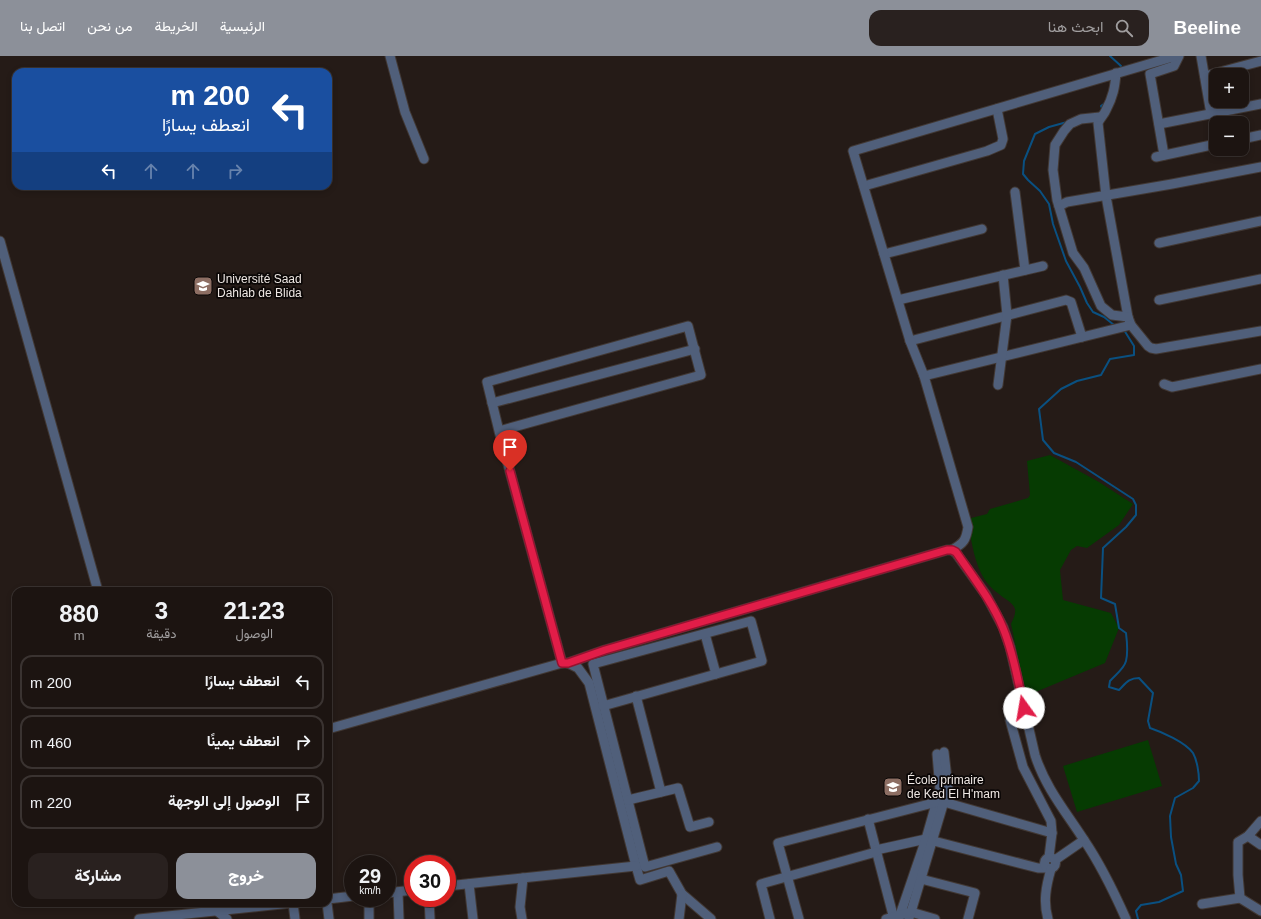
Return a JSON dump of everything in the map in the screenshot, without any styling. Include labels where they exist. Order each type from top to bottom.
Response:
[{"type":"street","points":[[390,56],[405,112],[424,159]]},
{"type":"street","points":[[581,664],[605,650],[947,550],[952,550],[961,545],[966,538],[968,527],[924,376],[910,341],[853,151],[1176,56]]},
{"type":"street","points":[[1179,56],[1174,66],[1150,74],[1158,124],[1160,156],[1209,146]]},
{"type":"street","points":[[1201,56],[1211,114]]},
{"type":"street","points":[[1204,76],[1261,61]]},
{"type":"street","points":[[1116,73],[1114,93],[1098,123],[1106,196],[1129,321],[1148,346],[1156,349],[1261,330]]},
{"type":"street","points":[[1158,124],[1261,104]]},
{"type":"street","points":[[864,186],[987,151],[1002,145],[1003,139],[997,109]]},
{"type":"street","points":[[1100,117],[1081,119],[1070,124],[1055,145],[1053,170],[1057,200],[1073,253],[1084,268],[1101,306],[1112,315],[1129,321]]},
{"type":"street","points":[[1249,138],[1261,135]]},
{"type":"street","points":[[1059,206],[1067,202],[1261,167]]},
{"type":"street","points":[[1014,192],[1026,270]]},
{"type":"street","points":[[1159,242],[1261,221]]},
{"type":"street","points":[[884,254],[982,229]]},
{"type":"street","points":[[0,241],[97,587]]},
{"type":"street","points":[[898,300],[1043,266]]},
{"type":"street","points":[[998,384],[1007,315],[1003,275]]},
{"type":"street","points":[[1159,300],[1261,280]]},
{"type":"street","points":[[910,341],[1066,300],[1071,302],[1082,337]]},
{"type":"street","points":[[924,376],[1082,337],[1129,321]]},
{"type":"street","points":[[499,431],[701,375],[688,326],[487,382],[499,431],[565,663]]},
{"type":"street","points":[[492,403],[695,349]]},
{"type":"street","points":[[1164,384],[1172,387],[1261,369]]},
{"type":"street","points":[[952,550],[956,552],[986,595],[1003,627],[1010,647],[1038,764],[1047,785],[1101,867],[1126,919]]},
{"type":"street","points":[[332,728],[565,663],[593,664],[751,621],[762,661],[604,706]]},
{"type":"street","points":[[705,634],[716,674]]},
{"type":"street","points":[[581,664],[588,683],[640,880],[669,871],[682,894],[711,919]]},
{"type":"street","points":[[593,664],[645,867],[717,847]]},
{"type":"street","points":[[636,696],[661,792]]},
{"type":"street","points":[[1010,720],[1023,766],[1051,821],[1052,859]]},
{"type":"street","points":[[899,917],[929,839],[940,802],[948,788],[940,753]]},
{"type":"street","points":[[628,800],[678,788],[690,827],[709,822]]},
{"type":"street","points":[[799,919],[778,843],[940,802],[1052,833]]},
{"type":"street","points":[[868,819],[876,851],[899,917]]},
{"type":"street","points":[[1240,898],[1238,842],[1248,836],[1261,821]]},
{"type":"street","points":[[1248,836],[1261,845]]},
{"type":"street","points":[[899,917],[921,879],[929,839]]},
{"type":"street","points":[[770,919],[761,884],[876,851],[929,839],[1038,868],[1049,868]]},
{"type":"street","points":[[1048,919],[1045,903],[1049,868],[1044,862],[1046,859],[1052,859],[1084,840]]},
{"type":"street","points":[[456,885],[636,866]]},
{"type":"street","points":[[522,919],[520,907],[523,878]]},
{"type":"street","points":[[921,879],[976,893],[968,919]]},
{"type":"street","points":[[469,884],[473,919]]},
{"type":"street","points":[[399,919],[398,892],[404,891]]},
{"type":"street","points":[[679,919],[682,894]]},
{"type":"street","points":[[332,899],[344,897]]},
{"type":"street","points":[[1202,904],[1240,898],[1261,911]]},
{"type":"street","points":[[212,907],[227,919]]},
{"type":"street","points":[[139,919],[254,907]]},
{"type":"street","points":[[293,907],[295,919]]},
{"type":"street","points":[[328,907],[329,919]]},
{"type":"street","points":[[369,907],[369,919]]},
{"type":"street","points":[[429,907],[430,919]]},
{"type":"street","points":[[899,917],[935,919]]},
{"type":"green space","points":[[1050,455],[1099,482],[1133,504],[1119,525],[1087,548],[1077,546],[1071,550],[1060,570],[1063,600],[1111,613],[1119,628],[1105,663],[1026,696],[1011,624],[1015,615],[1015,609],[1010,602],[991,588],[978,567],[967,519],[987,514],[990,509],[1028,498],[1030,495],[1027,461]]},
{"type":"green space","points":[[1148,740],[1162,786],[1077,812],[1063,766]]},
{"type":"waterway","points":[[1110,56],[1121,66],[1120,69]]},
{"type":"waterway","points":[[1103,110],[1101,106],[1105,103]]},
{"type":"waterway","points":[[1067,122],[1049,127],[1035,134],[1024,161],[1023,174],[1040,191],[1049,204],[1053,224],[1066,261],[1087,303],[1093,312],[1104,317],[1114,325]]},
{"type":"waterway","points":[[1124,330],[1134,346],[1134,355],[1110,359],[1101,375],[1077,381],[1061,389],[1039,409],[1043,440],[1054,453],[1076,462],[1133,499],[1136,505],[1136,515],[1126,527],[1103,548],[1101,598],[1115,604],[1119,628],[1126,633],[1127,643],[1125,664],[1110,681],[1109,687],[1119,690],[1130,680],[1139,678],[1153,693],[1148,721],[1150,728],[1185,745],[1193,753],[1198,767],[1199,781],[1193,788],[1175,798],[1170,816],[1171,837],[1176,864],[1181,875],[1183,891],[1159,902],[1141,905],[1136,911],[1138,919]]},
{"type":"place","name":"Université Saad Dahlab de Blida","points":[[203,286]]},
{"type":"place","name":"École primaire de Ked El H'mam","points":[[893,787]]},
{"type":"route","points":[[510,471],[562,663],[568,663],[605,650],[947,550],[952,550],[956,552],[986,595],[1003,627],[1010,647],[1024,708]]}]
